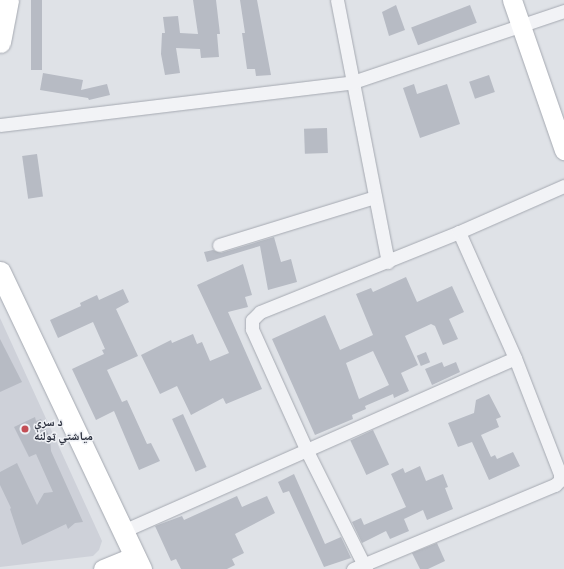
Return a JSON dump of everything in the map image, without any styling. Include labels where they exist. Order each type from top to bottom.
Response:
[{"type":"main road","points":[[0,42],[8,0]]},
{"type":"main road","points":[[0,272],[138,562]]},
{"type":"street","points":[[337,0],[388,262]]},
{"type":"street","points":[[512,0],[564,150]]},
{"type":"street","points":[[0,125],[353,82],[564,11]]},
{"type":"street","points":[[459,232],[514,358],[560,474],[560,480],[556,485],[361,567],[252,329],[252,320],[260,312],[388,262],[564,186]]},
{"type":"street","points":[[220,244],[375,197]]},
{"type":"street","points":[[123,531],[308,451],[514,358]]},
{"type":"street","points":[[103,569],[138,562]]},
{"type":"shaded area","name":"د سرې مياشتي ټولنه","points":[[0,318],[102,541],[99,550],[93,556],[0,567]]},
{"type":"building","points":[[31,0],[42,0],[42,70],[31,70]]},
{"type":"building","points":[[193,0],[216,0],[220,34],[217,34],[219,57],[201,58],[200,49],[176,48],[180,73],[165,75],[161,54],[162,33],[165,33],[163,17],[178,16],[180,33],[198,34]]},
{"type":"building","points":[[240,0],[257,0],[271,75],[256,76],[255,69],[247,69],[242,33],[245,33]]},
{"type":"building","points":[[396,5],[405,30],[389,36],[382,12]]},
{"type":"building","points":[[470,5],[477,23],[418,45],[411,28]]},
{"type":"building","points":[[43,73],[83,80],[81,90],[107,84],[110,95],[89,100],[88,98],[40,90]]},
{"type":"building","points":[[489,75],[495,92],[475,99],[469,82]]},
{"type":"building","points":[[414,84],[417,94],[447,84],[460,124],[420,138],[403,88]]},
{"type":"building","points":[[327,128],[328,153],[305,154],[304,129]]},
{"type":"building","points":[[37,154],[43,197],[28,199],[22,156]]},
{"type":"building","points":[[274,237],[281,262],[291,259],[297,282],[268,290],[260,246],[207,262],[204,252],[213,250],[221,253]]},
{"type":"building","points":[[243,264],[252,295],[245,297],[248,307],[228,312],[262,389],[226,404],[223,398],[191,415],[177,386],[160,394],[141,355],[171,340],[172,343],[193,334],[197,344],[202,342],[210,361],[229,353],[197,285]]},
{"type":"building","points":[[406,277],[417,302],[452,286],[464,312],[449,319],[458,339],[443,345],[435,326],[431,324],[405,336],[418,365],[401,373],[409,391],[394,398],[393,394],[365,406],[366,409],[352,415],[353,419],[315,435],[272,339],[325,315],[340,350],[373,335],[356,294],[371,288],[373,292]],"holes":[[[373,351],[389,385],[359,399],[346,363]]]},
{"type":"building","points":[[123,289],[129,302],[116,309],[138,356],[107,370],[122,402],[127,400],[147,444],[151,443],[160,461],[139,470],[114,411],[96,420],[72,369],[104,354],[102,350],[105,349],[93,322],[58,338],[50,320],[81,306],[80,303],[97,295],[99,300]]},
{"type":"building","points":[[0,339],[22,382],[0,392]]},
{"type":"building","points":[[426,352],[430,362],[421,366],[417,356]]},
{"type":"building","points":[[442,362],[444,367],[456,362],[460,372],[432,385],[425,369]]},
{"type":"building","points":[[489,394],[501,417],[496,419],[499,427],[481,435],[491,457],[495,455],[497,459],[513,452],[520,466],[489,480],[472,442],[458,447],[448,423],[474,413],[476,400]]},
{"type":"building","points":[[183,414],[207,467],[196,472],[172,419]]},
{"type":"building","points":[[35,417],[36,421],[41,419],[50,437],[51,451],[83,522],[75,523],[68,529],[66,524],[22,545],[10,509],[11,508],[0,485],[0,472],[17,463],[37,505],[44,493],[53,492],[36,454],[29,457],[14,427]]},
{"type":"building","points":[[373,430],[389,464],[366,475],[350,441]]},
{"type":"building","points":[[420,466],[426,481],[443,474],[448,487],[445,488],[453,509],[427,520],[423,510],[404,519],[409,531],[390,539],[386,531],[362,543],[352,522],[361,518],[364,525],[406,507],[391,474],[403,468],[405,473]]},
{"type":"building","points":[[294,474],[325,544],[341,537],[351,558],[324,567],[289,491],[283,493],[278,482]]},
{"type":"building","points":[[237,496],[242,507],[267,496],[275,513],[235,534],[244,553],[232,559],[235,565],[227,569],[181,569],[176,559],[171,561],[155,526],[182,516],[184,520]]},
{"type":"building","points":[[437,543],[445,561],[428,569],[420,569],[412,553]]},
{"type":"place","name":"د سرې مياشتي ټولنه","points":[[25,429]]}]
